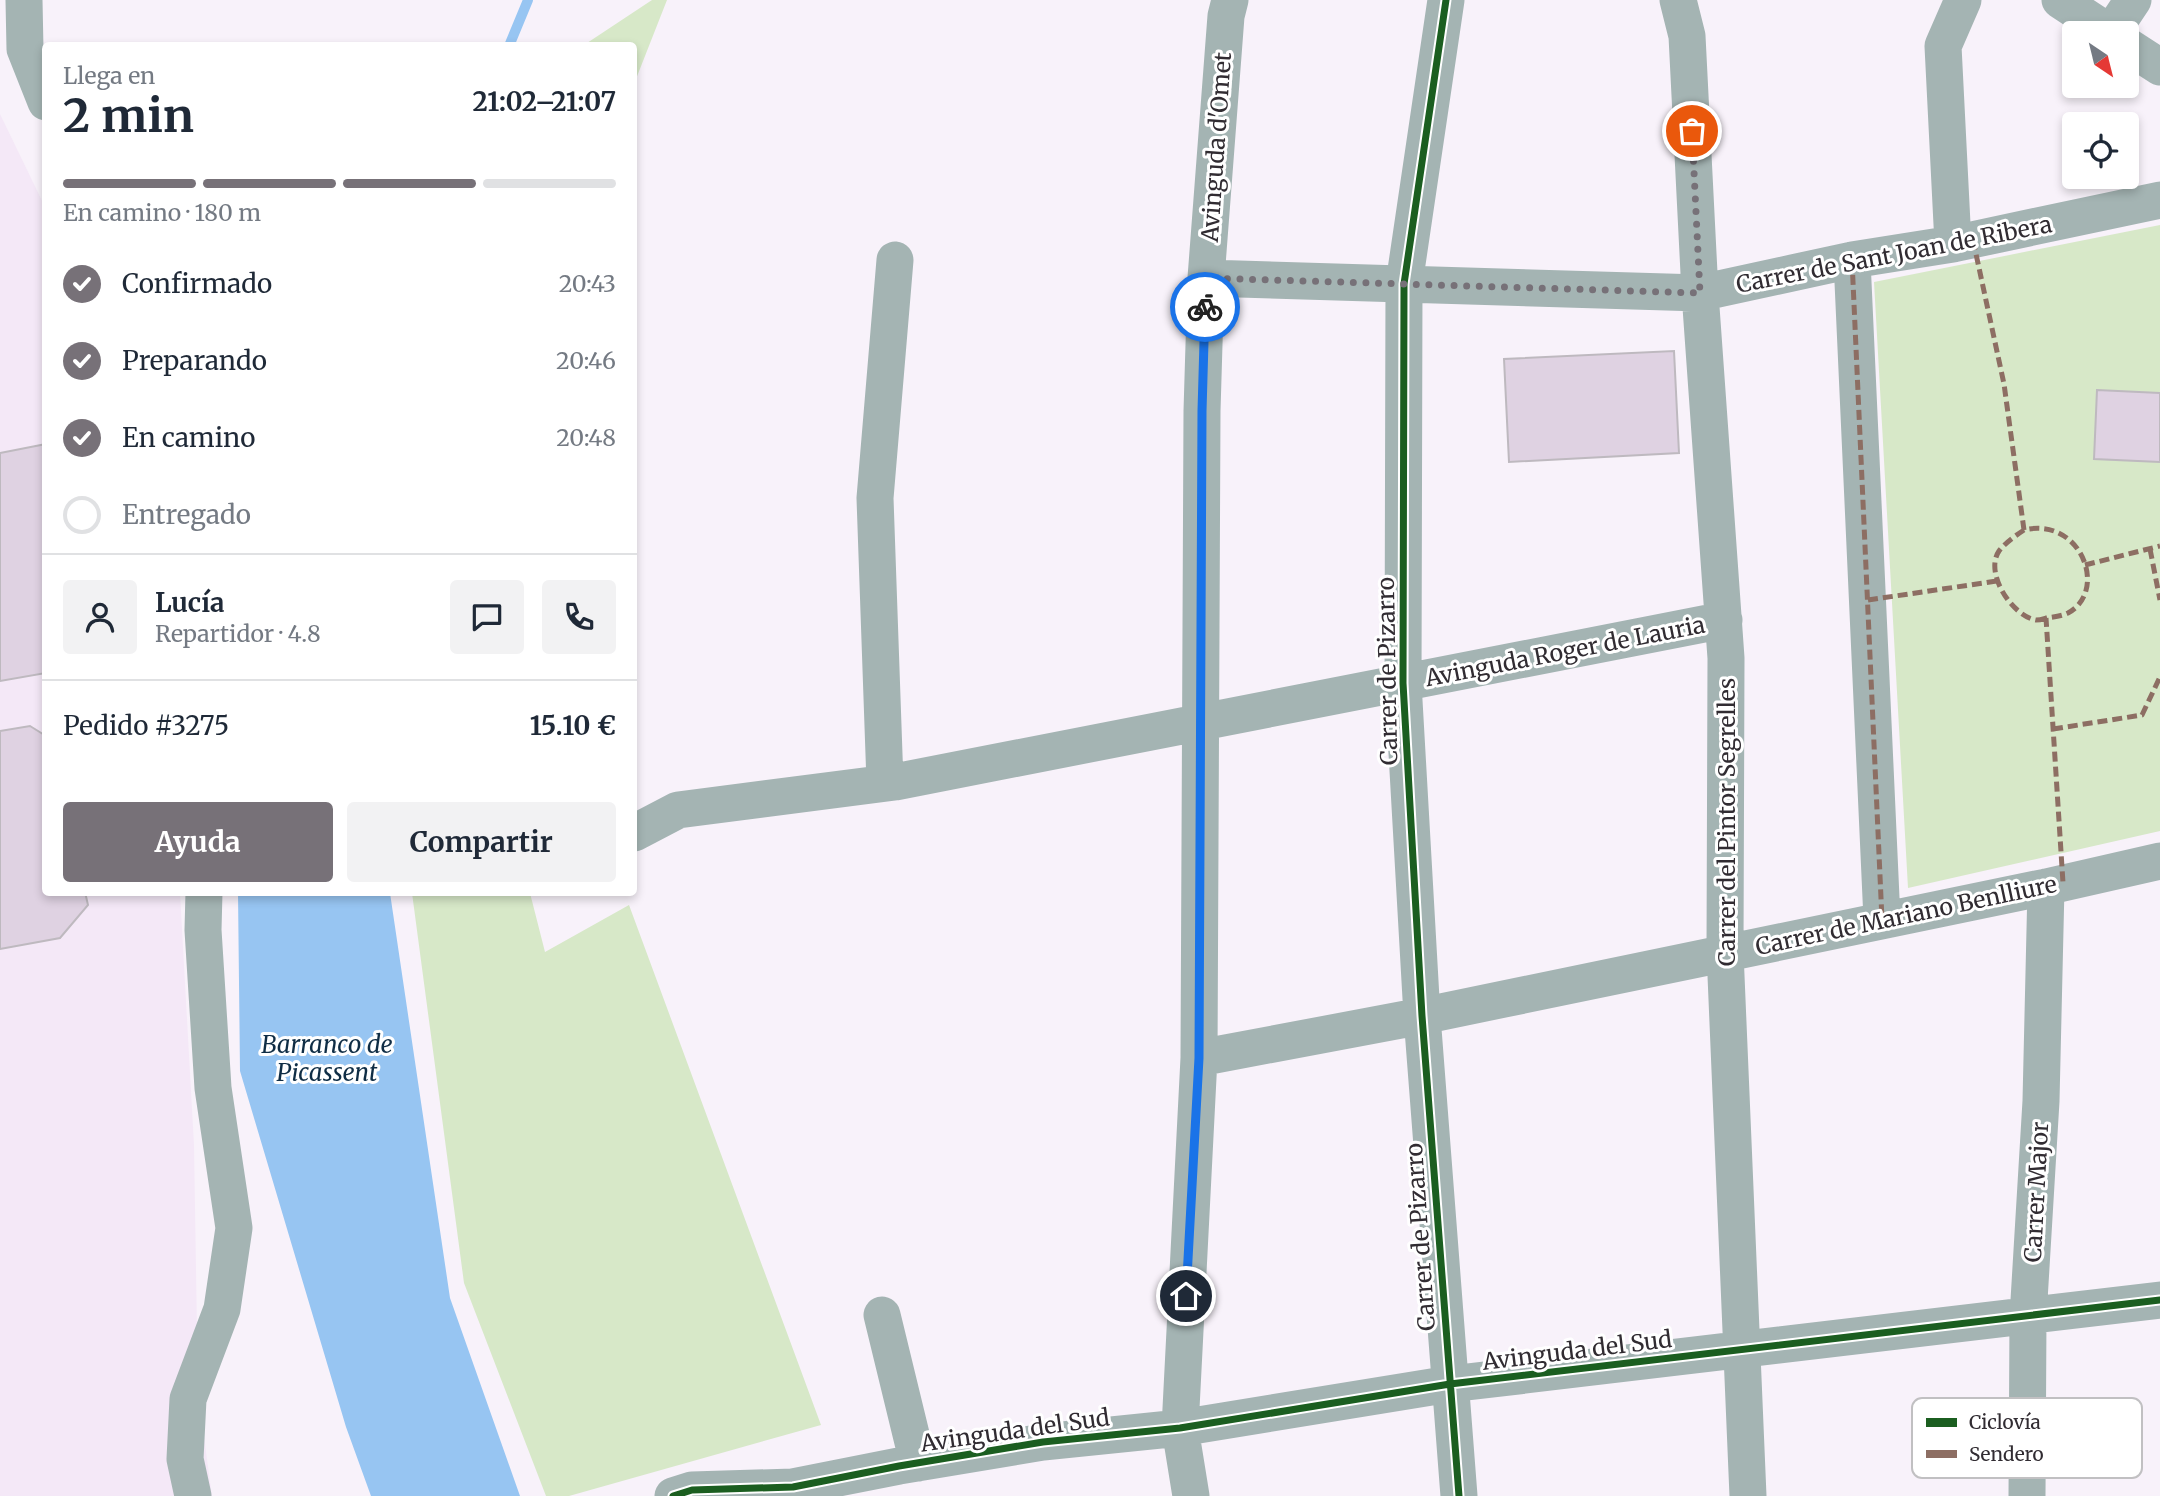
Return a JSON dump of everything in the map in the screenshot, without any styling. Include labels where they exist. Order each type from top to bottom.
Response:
[{"type":"street","points":[[24,0],[26,49],[42,91]]},
{"type":"street","name":"Avinguda d'Omet","points":[[1191,1496],[1180,1428],[1199,1058],[1202,411],[1206,278],[1226,16],[1230,0]]},
{"type":"street","name":"Carrer de Pizarro","points":[[1446,0],[1404,284],[1403,683],[1422,1016],[1459,1496]]},
{"type":"street","name":"Carrer del Pintor Segrelles","points":[[1678,0],[1687,36],[1700,293],[1727,659],[1725,952],[1748,1496]]},
{"type":"street","points":[[1953,244],[1943,46],[1963,0]]},
{"type":"street","points":[[2060,0],[2092,21]]},
{"type":"street","points":[[2118,21],[2133,0]]},
{"type":"street","points":[[2139,53],[2160,67]]},
{"type":"street","name":"Carrer de Sant Joan de Ribera","points":[[1206,278],[1700,293],[1852,260],[1953,244],[2160,200]]},
{"type":"street","points":[[885,783],[875,498],[895,260]]},
{"type":"street","points":[[1852,260],[1882,920]]},
{"type":"street","name":"Avinguda Roger de Lauria","points":[[637,831],[678,810],[885,783],[1724,620]]},
{"type":"street","name":"Carrer de Mariano Benlliure","points":[[1199,1058],[1422,1016],[2160,861]]},
{"type":"street","name":"Carrer Major","points":[[2028,1398],[2028,1317],[2041,1101],[2046,887]]},
{"type":"street","points":[[194,1495],[185,1459],[188,1399],[222,1309],[234,1228],[213,1088],[203,930],[204,896]]},
{"type":"street","name":"Avinguda del Sud","points":[[683,1493],[781,1491],[918,1463],[1043,1442],[1180,1428],[1450,1384],[2160,1300]]},
{"type":"street","points":[[882,1315],[918,1463]]},
{"type":"street","name":"Carrer Major","points":[[2027,1478],[2027,1496]]},
{"type":"shaded area","points":[[0,114],[42,201],[42,896],[180,896],[194,1145],[198,1393],[212,1496],[0,1496]]},
{"type":"green space","points":[[652,0],[667,0],[637,76],[637,42],[589,42]]},
{"type":"green space","points":[[2160,225],[2160,831],[1908,888],[1874,282]]},
{"type":"green space","points":[[412,896],[531,896],[545,952],[629,905],[821,1425],[569,1496],[546,1496],[464,1283]]},
{"type":"water","name":"Barranco de Picassent","points":[[238,896],[390,896],[450,1298],[520,1496],[371,1496],[346,1427],[240,1071]]},
{"type":"building","points":[[1674,351],[1679,453],[1509,462],[1504,359]]},
{"type":"building","points":[[2097,390],[2160,393],[2160,462],[2094,459]]},
{"type":"building","points":[[42,445],[42,674],[0,681],[0,453]]},
{"type":"building","points":[[30,726],[42,734],[42,896],[86,896],[88,905],[60,938],[0,949],[0,731]]},
{"type":"waterway","points":[[511,42],[528,0]]},
{"type":"marked path","points":[[1973,240],[2004,384],[2024,530],[2044,529],[2061,534],[2074,544],[2083,558],[2087,573],[2086,589],[2080,603],[2068,613],[2046,618],[2063,883]]},
{"type":"marked path","points":[[1852,260],[1882,920]]},
{"type":"marked path","points":[[2024,530],[1999,551],[1995,570],[2003,592],[2018,611],[2036,620],[2046,618]]},
{"type":"marked path","points":[[2085,565],[2160,546]]},
{"type":"marked path","points":[[2150,549],[2160,600]]},
{"type":"marked path","points":[[1868,600],[1997,581]]},
{"type":"marked path","points":[[2053,729],[2142,715],[2160,677]]},
{"type":"cycle path","points":[[1446,0],[1404,284],[1403,683],[1422,1016],[1459,1496]]},
{"type":"cycle path","points":[[673,1496],[692,1490],[793,1487],[1043,1442],[1180,1428],[1450,1384],[2160,1300]]},
{"type":"way so far","points":[[1205,307],[1206,278],[1700,293],[1692,131]]},
{"type":"route","points":[[1186,1296],[1199,1058],[1202,411],[1205,307]]}]
